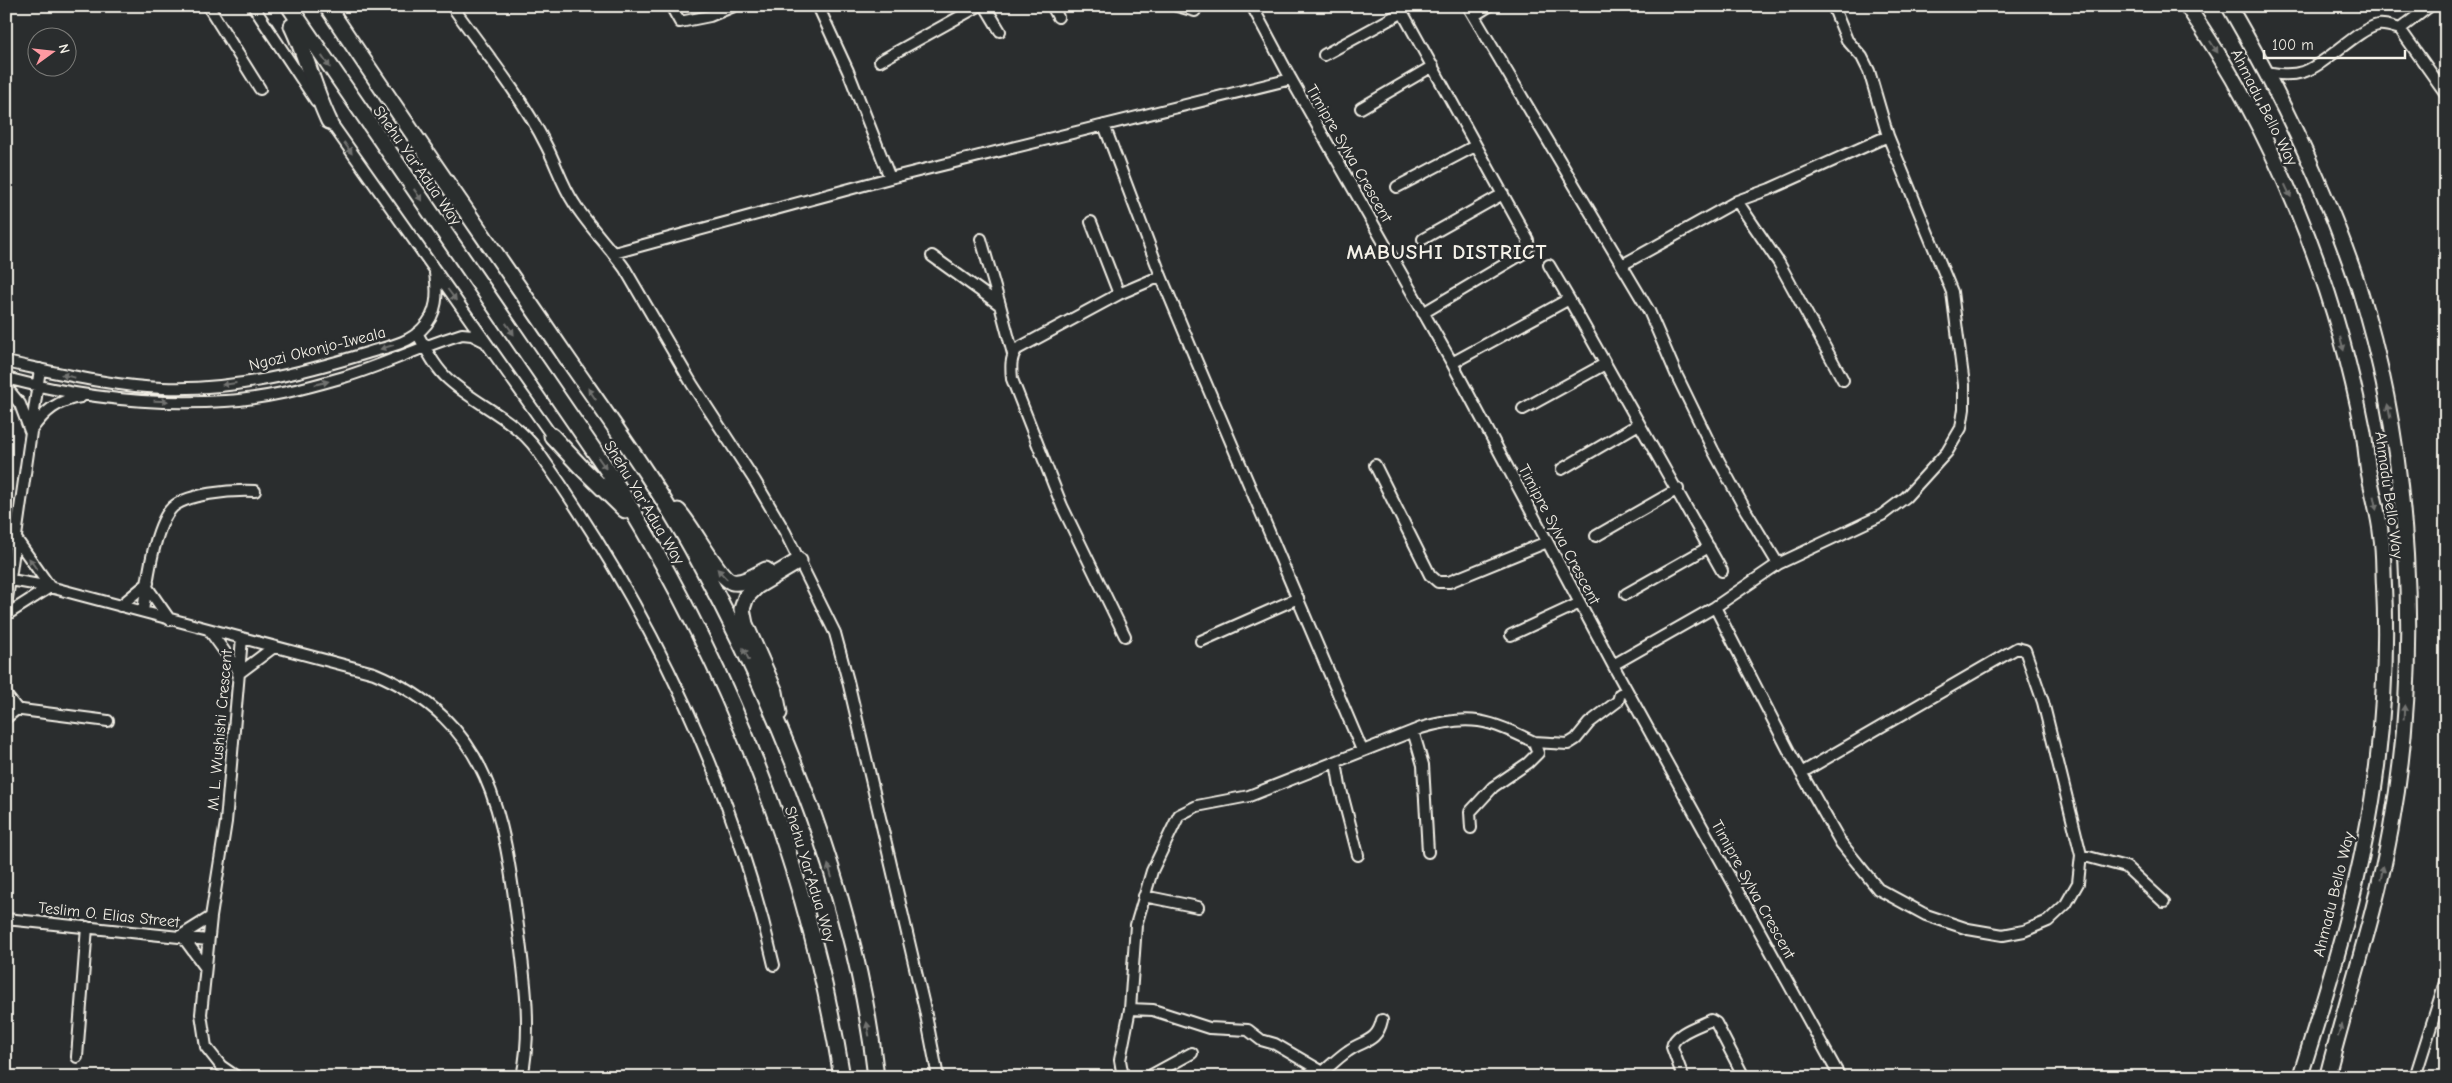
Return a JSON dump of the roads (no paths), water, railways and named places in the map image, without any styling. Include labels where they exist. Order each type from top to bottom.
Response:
[{"type":"highway","points":[[283,6],[303,50],[315,88],[329,121]]},
{"type":"highway","name":"Shehu Yar'Adua Way","points":[[289,6],[603,463],[645,530],[710,655],[765,782],[809,920],[842,1077]]},
{"type":"highway","name":"Shehu Yar'Adua Way","points":[[327,6],[658,494],[716,593],[758,678],[784,739],[825,853],[845,922],[863,996],[876,1077]]},
{"type":"highway","points":[[552,436],[580,467],[645,530]]},
{"type":"highway","points":[[658,494],[680,513],[695,532],[716,568],[726,579],[733,582],[749,579],[797,557]]},
{"type":"highway","points":[[784,739],[775,692],[745,624],[742,609],[746,597],[757,586],[797,557]]},
{"type":"highway","points":[[836,1077],[837,1047]]},
{"type":"main road","name":"Ahmadu Bello Way","points":[[2187,6],[2233,76],[2301,219],[2330,299],[2347,363],[2364,431],[2368,470],[2382,536],[2385,672],[2382,722],[2370,815],[2339,946],[2300,1077]]},
{"type":"main road","name":"Ahmadu Bello Way","points":[[2229,6],[2265,72],[2310,164],[2337,227],[2358,288],[2391,420],[2405,532],[2408,576],[2402,739],[2392,825],[2382,875],[2327,1077]]},
{"type":"street","points":[[208,6],[260,89]]},
{"type":"street","points":[[253,6],[329,121],[435,272],[489,344],[552,436]]},
{"type":"street","points":[[452,6],[522,106],[546,146],[574,202],[602,243],[614,253],[692,384],[755,480],[835,632],[848,680],[925,1010],[938,1077]]},
{"type":"street","points":[[671,6],[680,22],[710,16],[734,6]]},
{"type":"street","points":[[818,6],[848,71],[890,178]]},
{"type":"street","points":[[1052,6],[1058,17]]},
{"type":"street","points":[[1177,6],[1195,11]]},
{"type":"street","name":"Timipre Sylva Crescent","points":[[1252,6],[1291,79],[1452,363],[1613,665],[1840,1077]]},
{"type":"street","points":[[1468,6],[1475,15],[1520,97],[1650,311],[1677,376],[1714,450],[1778,564]]},
{"type":"street","points":[[1475,15],[1489,6]]},
{"type":"street","points":[[1613,665],[1715,607],[1778,564],[1882,514],[1906,497],[1947,452],[1961,428],[1964,409],[1964,385],[1952,292],[1888,136],[1869,71],[1862,57],[1843,34],[1833,6]]},
{"type":"street","points":[[2400,29],[2430,6]]},
{"type":"street","points":[[880,61],[983,8],[1000,31]]},
{"type":"street","points":[[1324,55],[1401,9],[1528,240],[1528,247],[1524,253],[1423,313]]},
{"type":"street","points":[[2265,72],[2284,75],[2303,72],[2377,25],[2390,26],[2400,29],[2446,94]]},
{"type":"street","points":[[1361,108],[1433,66]]},
{"type":"street","points":[[614,253],[890,178],[1291,79]]},
{"type":"street","points":[[1104,125],[1161,276],[1362,750]]},
{"type":"street","points":[[1622,265],[1737,201],[1770,189],[1888,136]]},
{"type":"street","points":[[1397,187],[1476,146]]},
{"type":"street","points":[[1423,240],[1503,194]]},
{"type":"street","points":[[1737,201],[1780,263],[1843,380]]},
{"type":"street","points":[[1091,222],[1119,294]]},
{"type":"street","points":[[981,239],[1013,354]]},
{"type":"street","points":[[932,256],[1000,305]]},
{"type":"street","points":[[1549,265],[1678,489],[1722,571]]},
{"type":"street","name":"Ngozi Okonjo-Iweala","points":[[6,362],[98,382],[190,388],[263,379],[308,370],[399,343],[417,333],[430,319],[435,307],[438,295],[435,272]]},
{"type":"street","points":[[1125,636],[1062,506],[1012,379],[1010,365],[1013,354],[1017,349],[1119,294],[1161,276]]},
{"type":"street","points":[[1452,363],[1569,299]]},
{"type":"street","points":[[417,333],[448,379],[500,415],[536,448],[584,520],[656,643],[696,727],[727,805],[746,858],[774,965]]},
{"type":"street","points":[[6,378],[38,386],[113,399],[226,401],[270,394],[346,376],[462,334],[472,335],[489,344]]},
{"type":"street","points":[[1523,409],[1605,364]]},
{"type":"street","points":[[6,606],[17,540],[30,432],[40,369]]},
{"type":"street","points":[[6,387],[20,404],[30,432]]},
{"type":"street","points":[[30,432],[42,415],[53,406],[63,401],[91,396]]},
{"type":"street","points":[[1562,469],[1639,424]]},
{"type":"street","points":[[1375,465],[1430,574],[1438,582],[1449,582],[1547,542]]},
{"type":"street","points":[[1596,536],[1678,489]]},
{"type":"street","points":[[143,612],[154,546],[170,510],[198,495],[240,490],[254,491]]},
{"type":"street","points":[[17,540],[50,587]]},
{"type":"street","points":[[1626,594],[1709,547]]},
{"type":"street","points":[[11,580],[50,587],[242,638]]},
{"type":"street","points":[[120,606],[147,585]]},
{"type":"street","points":[[147,585],[170,620]]},
{"type":"street","points":[[6,615],[50,587]]},
{"type":"street","points":[[1201,641],[1298,598]]},
{"type":"street","points":[[1512,635],[1580,603]]},
{"type":"street","points":[[1715,607],[1801,773],[1840,843],[1878,889],[1926,916],[1968,929],[2003,935],[2048,921],[2066,904],[2078,883],[2082,855],[2043,702],[2025,650],[2017,648],[1801,773]]},
{"type":"street","points":[[209,630],[238,672],[274,647]]},
{"type":"street","name":"M. L. Wushishi Crescent","points":[[237,1077],[221,1066],[206,1047],[201,1014],[208,940],[226,822],[242,638],[374,673],[394,681],[445,717],[471,750],[487,777],[498,808],[512,881],[526,1013],[527,1052],[522,1077]]},
{"type":"street","points":[[1122,1077],[1120,1060],[1130,1009],[1136,925],[1152,871],[1179,815],[1197,806],[1249,796],[1362,750],[1449,719],[1469,719],[1502,727],[1534,742],[1568,744],[1576,739],[1589,723],[1618,701],[1620,694],[1627,690]]},
{"type":"street","points":[[6,695],[17,709]]},
{"type":"street","points":[[6,708],[108,721]]},
{"type":"street","points":[[6,718],[17,709]]},
{"type":"street","points":[[1413,731],[1423,765],[1428,852]]},
{"type":"street","points":[[1471,828],[1470,812],[1493,787],[1528,763],[1538,753],[1534,742]]},
{"type":"street","points":[[1336,762],[1340,786],[1358,855]]},
{"type":"street","points":[[2082,855],[2126,867],[2164,902]]},
{"type":"street","points":[[1144,896],[1198,907]]},
{"type":"street","points":[[205,967],[181,937],[211,917]]},
{"type":"street","name":"Teslim O. Elias Street","points":[[6,919],[208,940]]},
{"type":"street","points":[[77,1057],[87,927]]},
{"type":"street","points":[[2416,1077],[2446,979]]},
{"type":"street","points":[[1130,1009],[1153,1010],[1209,1028],[1248,1030],[1261,1040],[1275,1044],[1322,1074],[1350,1050],[1367,1043],[1380,1030],[1382,1020]]},
{"type":"street","points":[[1683,1077],[1672,1042],[1677,1037],[1711,1020],[1716,1023],[1744,1077]]},
{"type":"street","points":[[1148,1077],[1192,1053]]},
{"type":"district","name":"MABUSHI DISTRICT","points":[[1447,252]]}]
